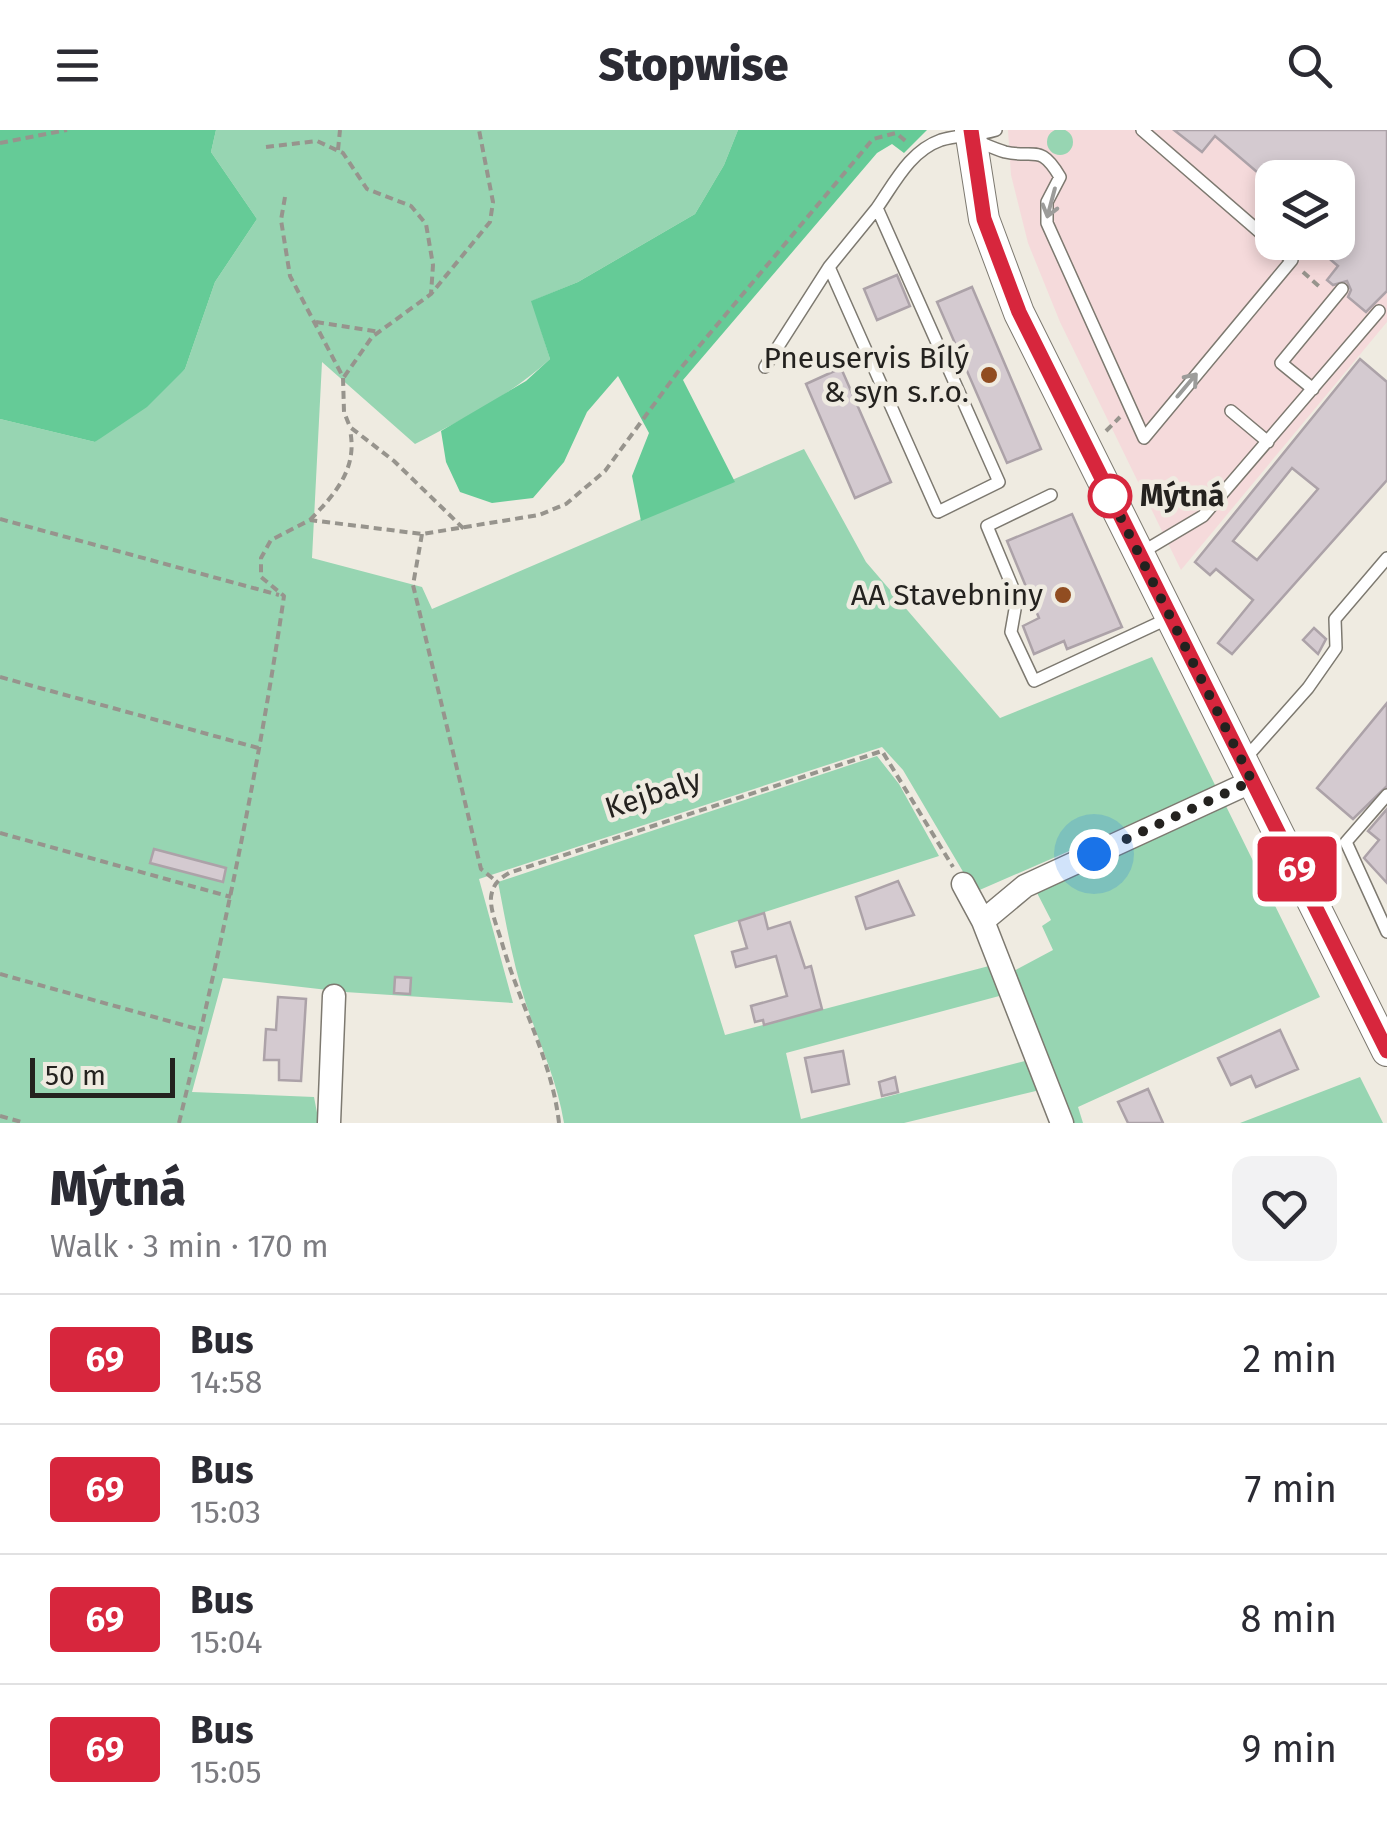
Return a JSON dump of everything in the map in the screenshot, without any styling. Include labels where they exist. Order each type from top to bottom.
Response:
[{"type":"street","points":[[979,133],[984,219],[1019,312],[1387,1051]]},
{"type":"street","points":[[983,922],[1025,886],[1248,771]]},
{"type":"street","points":[[962,884],[983,922],[1062,1123]]},
{"type":"street","points":[[329,1123],[334,996]]},
{"type":"lane","points":[[764,366],[829,266],[918,151],[945,139],[979,133],[1009,153],[1035,152],[1051,162],[1060,177],[1048,202],[1047,224],[1144,438],[1292,260],[1142,130]]},
{"type":"lane","points":[[829,266],[938,512],[999,482],[877,208]]},
{"type":"lane","points":[[1313,389],[1281,363],[1342,288]]},
{"type":"lane","points":[[1140,554],[1203,516],[1379,312]]},
{"type":"lane","points":[[1231,411],[1268,442]]},
{"type":"lane","points":[[1051,496],[987,526],[1017,598],[1011,632],[1034,681],[1171,618]]},
{"type":"lane","points":[[1248,771],[1336,648],[1335,619],[1387,558]]},
{"type":"lane","points":[[1387,795],[1346,842],[1387,932]]},
{"type":"path","points":[[0,142],[67,130]]},
{"type":"path","points":[[338,150],[340,130]]},
{"type":"path","points":[[343,378],[380,332],[431,294],[490,222],[493,202],[478,130]]},
{"type":"path","points":[[310,520],[422,534],[437,528],[464,529],[539,515],[579,493],[605,471],[680,369],[873,139],[896,133],[918,151]]},
{"type":"path","points":[[266,147],[317,141],[338,150],[367,188],[411,206],[426,224],[433,265],[431,294]]},
{"type":"path","points":[[284,596],[261,577],[261,558],[270,540],[310,520],[346,473],[353,456],[343,378],[290,276],[281,220],[285,197]]},
{"type":"path","points":[[1309,278],[1322,288]]},
{"type":"path","points":[[315,322],[380,332]]},
{"type":"path","points":[[350,426],[394,461],[464,529]]},
{"type":"path","points":[[0,519],[284,596]]},
{"type":"path","points":[[422,534],[413,586],[480,869],[496,881],[491,898],[494,917],[512,978],[555,1088],[560,1123]]},
{"type":"path","points":[[178,1123],[262,749],[284,596]]},
{"type":"path","points":[[0,678],[262,749]]},
{"type":"path","name":"Kejbaly","points":[[496,881],[509,873],[882,751],[962,884]]},
{"type":"path","points":[[0,832],[231,897]]},
{"type":"path","points":[[0,974],[201,1030]]},
{"type":"path","points":[[0,1116],[25,1123]]},
{"type":"shaded area","points":[[1008,130],[1387,130],[1387,322],[1181,570],[1060,322],[1028,243],[1011,175]]},
{"type":"green space","points":[[1060,129],[1069,133],[1073,142],[1069,151],[1060,155],[1051,151],[1047,142],[1051,133]]},
{"type":"green space","points":[[0,130],[216,130],[211,152],[257,219],[215,282],[185,369],[147,407],[95,442],[0,419]]},
{"type":"green space","points":[[216,130],[738,130],[724,165],[695,214],[578,282],[532,301],[550,359],[468,416],[415,444],[322,362],[312,558],[422,587],[432,609],[804,449],[866,562],[1000,718],[1152,657],[1216,787],[975,892],[903,770],[882,747],[479,879],[513,1003],[345,992],[223,978],[192,1092],[314,1097],[319,1123],[0,1123],[0,419],[95,442],[185,369],[215,282],[257,219],[211,152]]},
{"type":"green space","points":[[738,130],[927,130],[904,153],[892,144],[877,153],[683,380],[735,482],[641,521],[632,476],[649,433],[618,376],[587,412],[564,462],[533,498],[492,503],[460,492],[446,462],[441,431],[526,381],[550,359],[531,301],[578,282],[695,214],[724,165]]},
{"type":"green space","points":[[877,756],[899,784],[939,856],[694,935],[725,1035],[989,966],[1003,995],[786,1053],[801,1119],[1029,1060],[1040,1090],[904,1123],[564,1123],[553,1077],[521,989],[498,882]]},
{"type":"green space","points":[[1223,800],[1320,997],[1078,1107],[1083,1123],[1068,1123],[1012,972],[1053,950],[1042,926],[1051,920],[1035,889]]},
{"type":"green space","points":[[1360,1077],[1383,1123],[1240,1123]]},
{"type":"building","points":[[1174,130],[1387,130],[1387,291],[1366,312],[1348,297],[1351,290],[1347,281],[1333,285],[1327,280],[1338,266],[1331,260],[1355,260],[1355,160],[1255,160],[1255,170],[1215,136],[1202,152]]},
{"type":"building","points":[[897,275],[910,306],[877,320],[864,289]]},
{"type":"building","name":"Pneuservis Bílý & syn s.r.o.","points":[[972,287],[1041,449],[1007,463],[937,302]]},
{"type":"building","points":[[1360,359],[1387,382],[1387,480],[1232,654],[1218,643],[1253,600],[1216,569],[1210,575],[1195,562]],"holes":[[[1292,468],[1318,489],[1257,560],[1233,541]]]},
{"type":"building","points":[[841,368],[891,482],[855,498],[806,384]]},
{"type":"building","points":[[1072,514],[1122,627],[1067,649],[1064,641],[1034,654],[1023,626],[1039,618],[1007,541]]},
{"type":"building","points":[[1314,628],[1326,639],[1318,654],[1303,640]]},
{"type":"building","points":[[1387,703],[1387,786],[1353,819],[1317,788]]},
{"type":"building","points":[[1387,809],[1387,883],[1364,858],[1379,840],[1368,831]]},
{"type":"building","points":[[154,849],[226,868],[223,882],[150,863]]},
{"type":"building","points":[[898,881],[914,915],[866,929],[856,897]]},
{"type":"building","points":[[764,913],[768,929],[790,922],[805,968],[811,966],[822,1009],[764,1025],[763,1020],[755,1022],[751,1006],[787,996],[776,956],[736,967],[732,952],[747,948],[739,921]]},
{"type":"building","points":[[395,977],[411,978],[410,994],[394,993]]},
{"type":"building","points":[[278,997],[306,999],[301,1081],[279,1080],[279,1060],[264,1060],[266,1029],[276,1030]]},
{"type":"building","points":[[1280,1030],[1298,1069],[1256,1087],[1251,1076],[1231,1085],[1218,1058]]},
{"type":"building","points":[[843,1051],[849,1084],[812,1092],[805,1058]]},
{"type":"building","points":[[895,1077],[898,1092],[882,1096],[879,1082]]},
{"type":"building","points":[[1148,1089],[1163,1123],[1128,1123],[1118,1102]]},
{"type":"bus line","name":"69","points":[[971,130],[984,219],[1019,312],[1387,1051]]},
{"type":"place","name":"Pneuservis Bílý & syn s.r.o.","points":[[989,375]]},
{"type":"place","name":"Mýtná","points":[[1110,496]]},
{"type":"place","name":"AA Stavebniny","points":[[1063,595]]},
{"type":"route","points":[[1094,854],[1252,781],[1110,496]]}]
